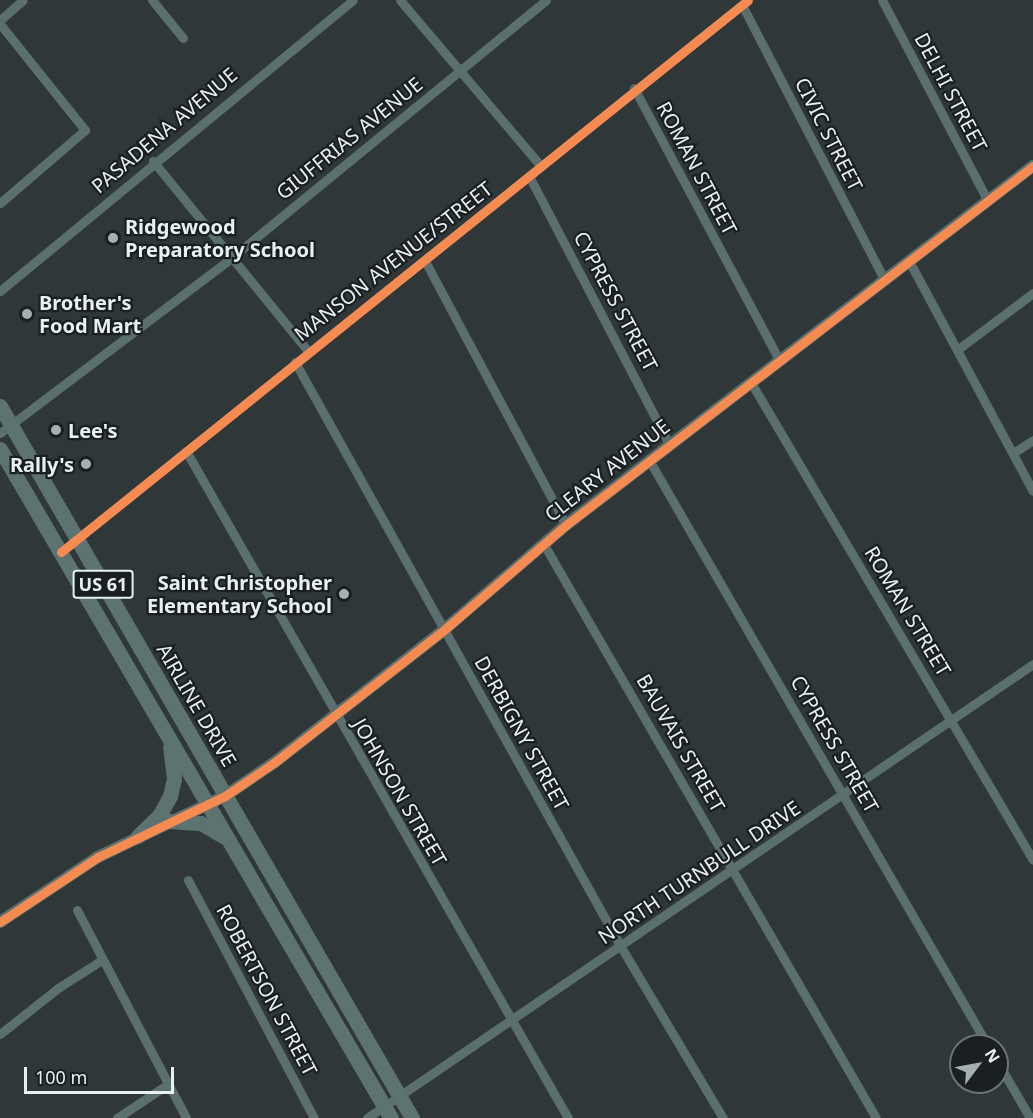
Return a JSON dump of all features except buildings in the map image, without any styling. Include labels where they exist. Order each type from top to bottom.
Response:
[{"type":"highway","name":"AIRLINE DRIVE","points":[[0,406],[5,429],[77,540],[412,1118]]},
{"type":"highway","name":"AIRLINE DRIVE","points":[[0,449],[387,1112]]},
{"type":"highway","points":[[138,836],[159,816],[170,796],[174,778],[166,732]]},
{"type":"highway","points":[[170,820],[201,823],[227,839]]},
{"type":"street","points":[[0,20],[23,0]]},
{"type":"street","points":[[152,0],[183,38]]},
{"type":"street","name":"PASADENA AVENUE","points":[[0,291],[153,161],[353,0]]},
{"type":"street","points":[[400,0],[541,166]]},
{"type":"street","name":"GIUFFRIAS AVENUE","points":[[5,429],[231,258],[546,0]]},
{"type":"street","name":"DELHI STREET","points":[[882,0],[988,201]]},
{"type":"street","name":"MANSON AVENUE/STREET","points":[[61,552],[308,351],[425,261],[634,88],[745,2]]},
{"type":"street","name":"CIVIC STREET","points":[[745,2],[884,279]]},
{"type":"street","points":[[0,24],[85,132],[0,203]]},
{"type":"street","name":"ROMAN STREET","points":[[634,88],[779,359]]},
{"type":"street","points":[[153,161],[308,351]]},
{"type":"street","name":"CLEARY AVENUE","points":[[0,922],[59,881],[138,836],[225,796],[335,715],[445,629],[543,543],[669,444],[1033,166]]},
{"type":"street","name":"CYPRESS STREET","points":[[529,176],[669,444]]},
{"type":"street","points":[[425,261],[566,525]]},
{"type":"street","points":[[909,261],[1033,491]]},
{"type":"street","points":[[957,350],[1033,293]]},
{"type":"street","name":"DERBIGNY STREET","points":[[295,362],[621,947],[723,1118]]},
{"type":"street","name":"ROMAN STREET","points":[[750,381],[1033,860]]},
{"type":"street","points":[[1013,453],[1033,440]]},
{"type":"street","name":"JOHNSON STREET","points":[[186,451],[335,715],[568,1118]]},
{"type":"street","name":"CYPRESS STREET","points":[[649,460],[981,1034]]},
{"type":"street","name":"BAUVAIS STREET","points":[[543,543],[876,1118]]},
{"type":"street","name":"NORTH TURNBULL DRIVE","points":[[367,1118],[387,1112],[400,1095],[621,947],[1033,664]]},
{"type":"street","name":"ROBERTSON STREET","points":[[188,880],[314,1118]]},
{"type":"street","points":[[77,910],[186,1118]]},
{"type":"street","points":[[0,1034],[58,988],[102,960]]},
{"type":"street","points":[[1009,1082],[1030,1118]]},
{"type":"street","points":[[117,1118],[168,1084]]},
{"type":"cycle path","points":[[61,552],[748,0]]},
{"type":"cycle path","points":[[0,922],[98,857],[225,796],[275,762],[445,629],[566,525],[1033,166]]},
{"type":"place","name":"Ridgewood Preparatory School","points":[[113,238]]},
{"type":"place","name":"Brother's Food Mart","points":[[27,314]]},
{"type":"place","name":"Lee's","points":[[56,430]]},
{"type":"place","name":"Rally's","points":[[86,464]]},
{"type":"place","name":"Saint Christopher Elementary School","points":[[344,594]]}]
